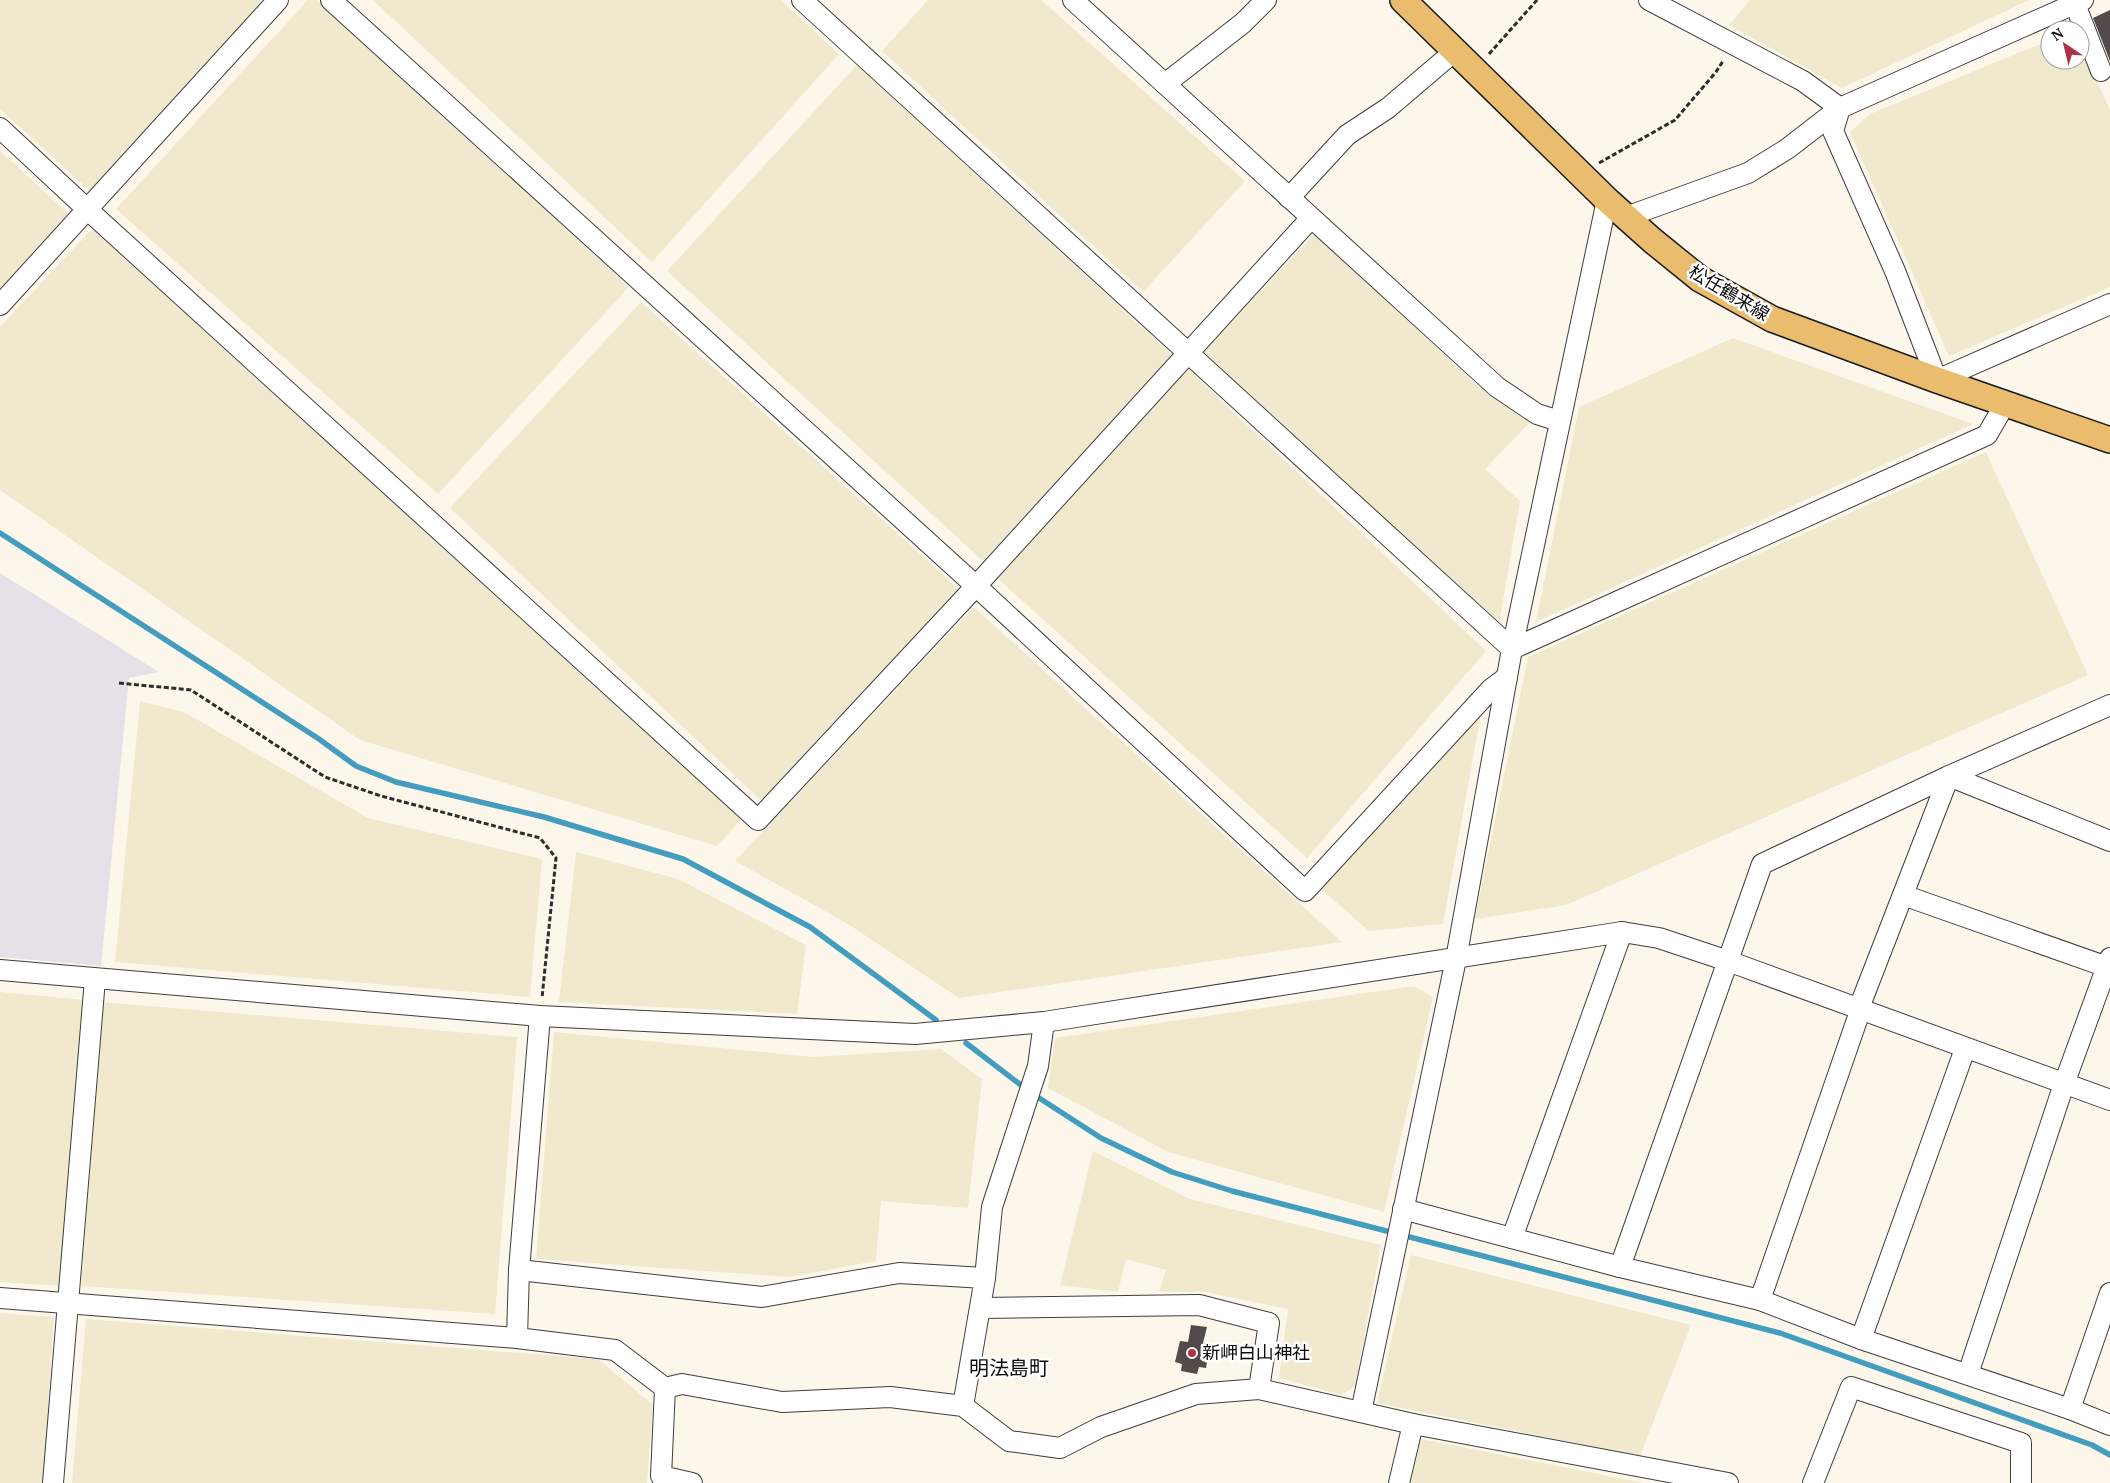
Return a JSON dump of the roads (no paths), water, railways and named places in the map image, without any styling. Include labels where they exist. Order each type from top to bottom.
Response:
[{"type":"main road","name":"松任鶴来線","points":[[1403,0],[1607,200],[1700,279],[1772,319],[1937,380],[2110,440]]},
{"type":"street","points":[[0,305],[278,0]]},
{"type":"street","points":[[331,0],[976,586],[1306,891],[1491,689],[1507,677]]},
{"type":"street","points":[[802,0],[1512,648]]},
{"type":"street","points":[[1165,84],[1243,23],[1266,0]]},
{"type":"street","points":[[1649,0],[1803,82],[1840,108]]},
{"type":"street","points":[[1626,217],[1748,173],[1786,149],[1840,108],[2079,2],[2101,71]]},
{"type":"street","points":[[1083,3],[1165,84],[1497,387],[1537,414],[1559,421]]},
{"type":"street","points":[[1289,198],[1347,135],[1388,108],[1456,50]]},
{"type":"street","points":[[1840,108],[1833,131],[1895,271],[1937,380],[2110,304]]},
{"type":"street","points":[[0,128],[758,820],[976,586],[1311,218]]},
{"type":"street","points":[[1360,1412],[1456,959],[1512,648],[1607,200]]},
{"type":"street","points":[[1512,648],[1987,434],[2005,404]]},
{"type":"street","points":[[1620,1267],[1762,864],[1949,776],[2110,704]]},
{"type":"street","points":[[1949,776],[2110,842]]},
{"type":"street","points":[[1760,1300],[1858,1017],[1859,1008],[1949,776]]},
{"type":"street","points":[[1903,895],[2109,965],[2064,1084],[1968,1374]]},
{"type":"street","points":[[1512,1238],[1622,932]]},
{"type":"street","points":[[0,970],[540,1016],[914,1034],[1044,1022],[1622,932],[1659,938],[1728,961],[1859,1008],[1965,1049],[2110,1100]]},
{"type":"street","points":[[53,1483],[95,979]]},
{"type":"street","points":[[517,1338],[519,1270],[540,1016]]},
{"type":"street","points":[[963,1406],[981,1308],[992,1207],[1038,1066],[1044,1022]]},
{"type":"street","points":[[1861,1339],[1965,1049]]},
{"type":"street","points":[[1401,1217],[1512,1238],[1620,1267],[1760,1300],[1861,1339],[2070,1409],[2110,1425]]},
{"type":"street","points":[[519,1270],[762,1297],[899,1273],[985,1278]]},
{"type":"street","points":[[2070,1409],[2110,1293]]},
{"type":"street","points":[[0,1298],[517,1338],[614,1350],[665,1388],[682,1384],[782,1402],[890,1396],[963,1406],[1009,1441],[1060,1448],[1101,1427],[1196,1394],[1259,1389],[1413,1424],[1728,1483]]},
{"type":"street","points":[[981,1308],[1199,1305],[1269,1323],[1259,1389]]},
{"type":"street","points":[[1814,1483],[1851,1387],[2021,1443],[2021,1483]]},
{"type":"street","points":[[665,1388],[661,1476],[692,1483]]},
{"type":"street","points":[[1400,1483],[1413,1424]]},
{"type":"waterway","points":[[0,533],[319,739],[356,766],[396,782],[544,817],[683,859],[810,927],[936,1020]]},
{"type":"waterway","points":[[966,1043],[1026,1089]]},
{"type":"waterway","points":[[1033,1094],[1101,1138],[1172,1172],[1232,1191],[1780,1333],[2092,1445],[2110,1455]]},
{"type":"place","name":"新岬白山神社","points":[[1192,1353]]},
{"type":"district","name":"明法島町","points":[[1009,1368]]}]
